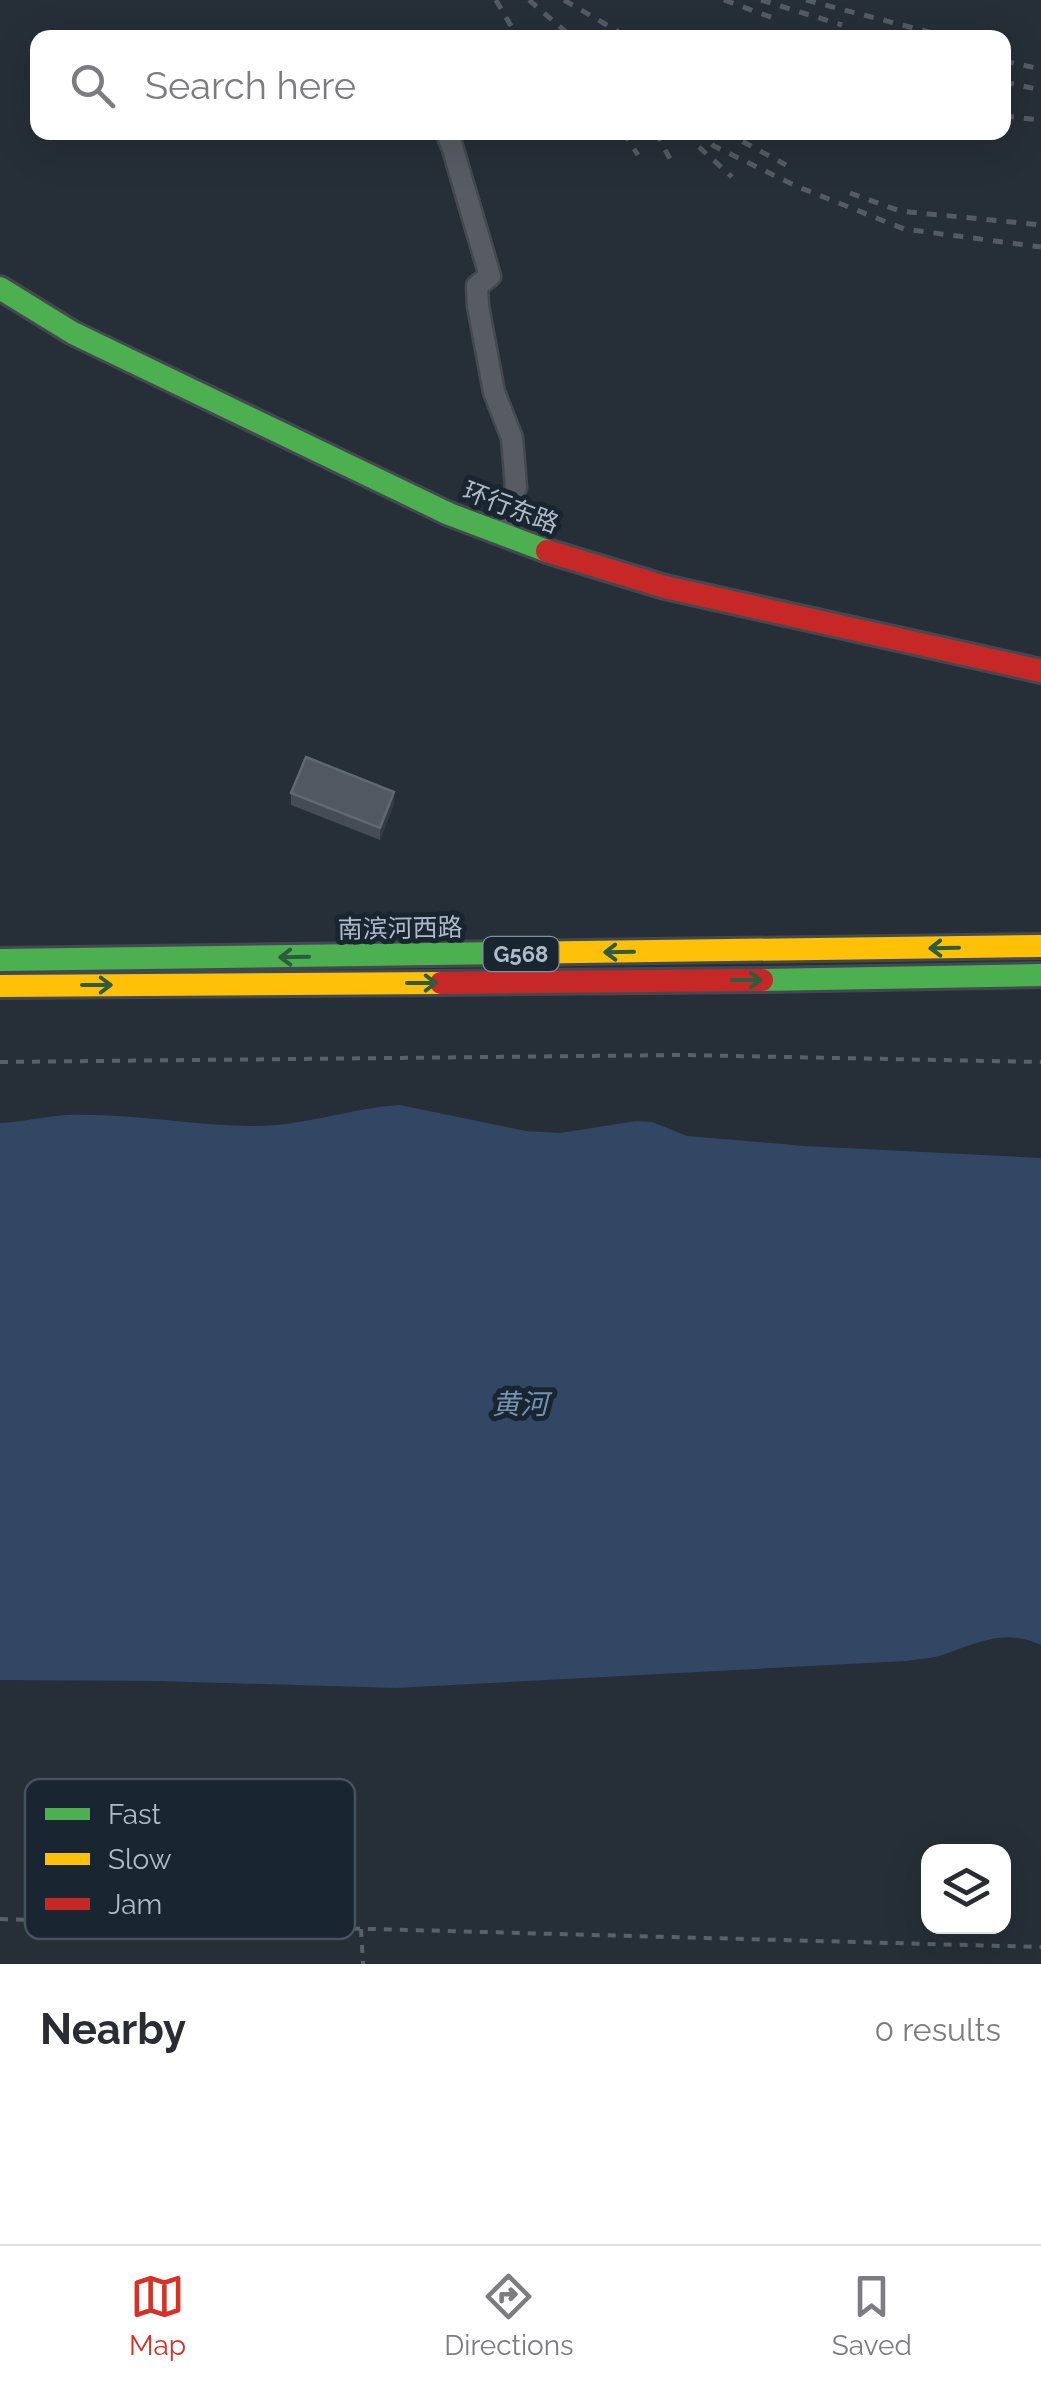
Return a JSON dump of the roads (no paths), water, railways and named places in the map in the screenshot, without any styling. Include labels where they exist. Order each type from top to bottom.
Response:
[{"type":"main road","name":"环行东路","points":[[0,288],[73,333],[449,514],[501,534],[576,561],[665,586],[1041,671]]},
{"type":"main road","name":"南滨河西路","points":[[0,960],[1041,946]]},
{"type":"main road","name":"G568","points":[[0,986],[1041,975]]},
{"type":"street","points":[[448,140],[490,276],[477,286],[478,306],[494,392],[512,438],[516,487],[501,534]]},
{"type":"water","name":"黄河","points":[[400,1105],[526,1131],[560,1133],[636,1121],[652,1122],[687,1136],[1041,1158],[1041,1645],[1001,1638],[906,1661],[396,1688],[0,1680],[0,1123],[92,1115],[273,1125]]},
{"type":"railway","points":[[496,0],[513,30]]},
{"type":"railway","points":[[529,0],[564,30]]},
{"type":"railway","points":[[564,0],[615,30]]},
{"type":"railway","points":[[724,0],[776,19]]},
{"type":"railway","points":[[761,0],[842,25]]},
{"type":"railway","points":[[806,0],[921,30]]},
{"type":"railway","points":[[1011,63],[1041,69]]},
{"type":"railway","points":[[1011,84],[1041,90]]},
{"type":"railway","points":[[1011,117],[1041,120]]},
{"type":"railway","points":[[628,140],[638,155]]},
{"type":"railway","points":[[660,140],[673,165]]},
{"type":"railway","points":[[706,140],[796,186],[904,229],[1041,247]]},
{"type":"railway","points":[[740,140],[786,165]]},
{"type":"railway","points":[[699,147],[732,177]]},
{"type":"railway","points":[[850,193],[900,211],[1041,225]]}]
